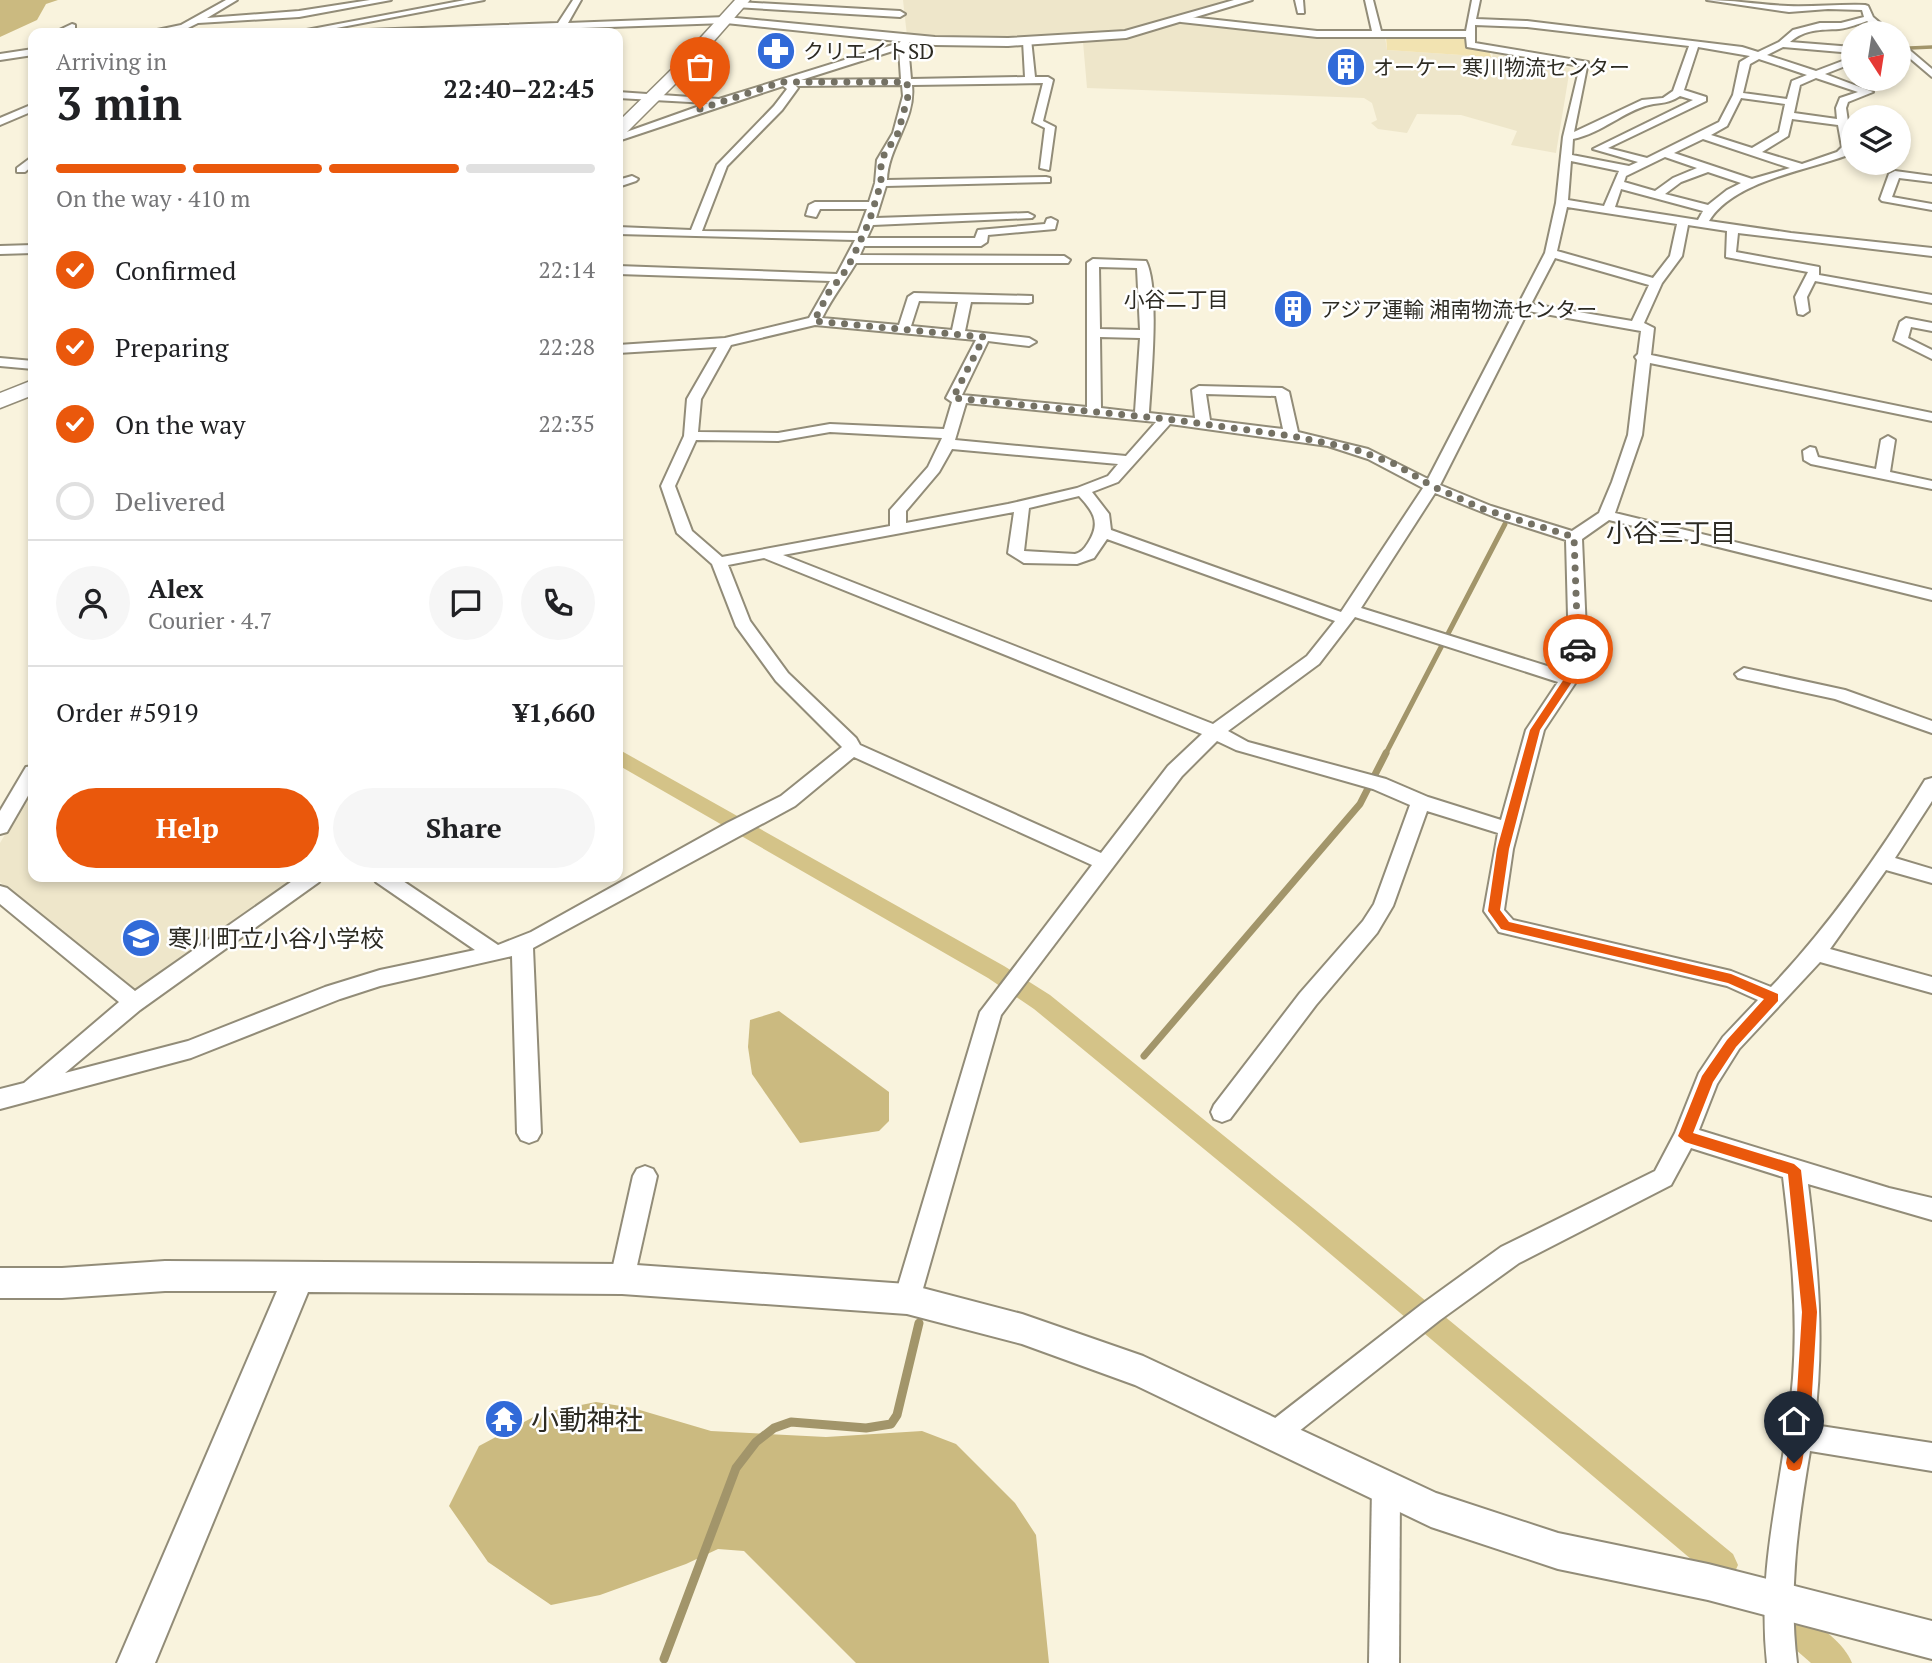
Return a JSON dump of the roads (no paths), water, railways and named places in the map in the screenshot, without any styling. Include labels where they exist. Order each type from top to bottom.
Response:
[{"type":"main road","points":[[623,126],[726,20],[736,2]]},
{"type":"main road","points":[[0,401],[28,389]]},
{"type":"street","points":[[178,28],[200,21],[233,0]]},
{"type":"street","points":[[298,0],[300,28]]},
{"type":"street","points":[[200,21],[299,14],[387,0]]},
{"type":"street","points":[[405,0],[414,12]]},
{"type":"street","points":[[328,28],[480,0]]},
{"type":"street","points":[[562,25],[577,0]]},
{"type":"street","points":[[814,321],[831,288],[841,278],[852,259],[869,222],[881,183],[881,160],[898,133],[908,96],[898,0]]},
{"type":"street","points":[[489,28],[726,20],[902,40],[962,43],[1028,41],[1112,36],[1246,0]]},
{"type":"street","points":[[1299,0],[1301,10]]},
{"type":"street","points":[[1369,0],[1377,34]]},
{"type":"street","points":[[907,1299],[991,1012],[1175,771],[1215,732],[1313,660],[1347,615],[1432,486],[1551,253],[1562,203],[1568,137],[1585,64],[1470,45],[1476,0]]},
{"type":"street","points":[[1711,0],[1789,9],[1828,6],[1865,9]]},
{"type":"street","points":[[736,2],[900,14]]},
{"type":"street","points":[[1763,5],[1763,15],[1772,18]]},
{"type":"street","points":[[1608,210],[1621,174],[1627,169],[1723,124],[1738,94],[1745,62],[1782,44],[1796,32],[1820,26],[1841,26],[1865,9]]},
{"type":"street","points":[[1181,19],[1317,34],[1471,34]]},
{"type":"street","points":[[1471,22],[1527,24],[1742,50],[1868,92],[1844,100],[1842,105]]},
{"type":"street","points":[[623,136],[902,40]]},
{"type":"street","points":[[1028,41],[1030,80]]},
{"type":"street","points":[[1782,44],[1841,49]]},
{"type":"street","points":[[1568,137],[1586,133],[1646,102],[1666,101],[1678,92],[1694,45]]},
{"type":"street","points":[[0,57],[28,53]]},
{"type":"street","points":[[1911,55],[1932,74]]},
{"type":"street","points":[[1754,152],[1784,134],[1795,83],[1841,65]]},
{"type":"street","points":[[784,82],[1048,80],[1047,94],[1038,122],[1050,127],[1046,174],[881,183]]},
{"type":"street","points":[[695,234],[722,165],[793,88],[784,82]]},
{"type":"street","points":[[1648,161],[1598,149],[1702,99],[1678,92]]},
{"type":"street","points":[[1738,94],[1790,102]]},
{"type":"street","points":[[623,95],[724,100],[745,105]]},
{"type":"street","points":[[1689,105],[1702,108]]},
{"type":"street","points":[[0,122],[28,109]]},
{"type":"street","points":[[1716,112],[1729,115]]},
{"type":"street","points":[[1788,115],[1841,123]]},
{"type":"street","points":[[1703,135],[1802,168]]},
{"type":"street","points":[[1663,153],[1752,183]]},
{"type":"street","points":[[1701,224],[1709,209],[1733,191],[1841,153]]},
{"type":"street","points":[[1568,157],[1627,169]]},
{"type":"street","points":[[28,163],[20,170],[28,170]]},
{"type":"street","points":[[1656,194],[1677,180],[1706,168]]},
{"type":"street","points":[[1932,179],[1895,174],[1885,199],[1932,207]]},
{"type":"street","points":[[623,182],[632,179]]},
{"type":"street","points":[[1617,184],[1709,209]]},
{"type":"street","points":[[1562,203],[1683,222],[1932,252]]},
{"type":"street","points":[[815,206],[874,206]]},
{"type":"street","points":[[623,231],[981,242],[982,232],[1050,223],[869,222]]},
{"type":"street","points":[[1636,326],[1656,283],[1676,256],[1683,222]]},
{"type":"street","points":[[1733,228],[1730,254],[1815,270],[1801,297],[1803,311]]},
{"type":"street","points":[[0,250],[28,249]]},
{"type":"street","points":[[1551,253],[1656,283]]},
{"type":"street","points":[[852,259],[1064,260]]},
{"type":"street","points":[[1094,412],[1093,263],[1142,264],[1145,273],[1147,334],[1142,416]]},
{"type":"street","points":[[623,270],[841,278]]},
{"type":"street","points":[[1812,276],[1932,299]]},
{"type":"street","points":[[903,330],[910,316],[914,297],[1028,299]]},
{"type":"street","points":[[958,335],[965,298]]},
{"type":"street","points":[[1525,307],[1648,328],[1642,357],[1635,435],[1606,514],[1574,537]]},
{"type":"street","points":[[623,349],[726,342],[814,321],[1029,342]]},
{"type":"street","points":[[1932,327],[1906,322],[1901,340],[1932,355]]},
{"type":"street","points":[[1095,333],[1147,334]]},
{"type":"street","points":[[984,337],[953,398],[1167,419],[1292,436],[1351,448],[1376,456],[1483,509],[1574,537]]},
{"type":"street","points":[[726,342],[694,399],[691,436],[668,486],[685,533],[719,562],[742,622],[782,677],[850,742],[852,749],[1105,863]]},
{"type":"street","points":[[1642,357],[1932,417]]},
{"type":"street","points":[[0,362],[28,365]]},
{"type":"street","points":[[1203,424],[1199,390],[1282,391],[1292,436]]},
{"type":"street","points":[[898,530],[898,510],[933,469],[948,439],[960,400]]},
{"type":"street","points":[[719,562],[1022,506],[1082,491],[1113,479],[1167,419]]},
{"type":"street","points":[[691,436],[778,437],[830,428],[1132,461]]},
{"type":"street","points":[[1882,475],[1888,440]]},
{"type":"street","points":[[1810,451],[1811,460],[1932,485]]},
{"type":"street","points":[[1022,506],[1016,553],[1024,558],[1077,559],[1088,555],[1103,532],[1105,521],[1100,509],[1082,491]]},
{"type":"street","points":[[1606,514],[1932,595]]},
{"type":"street","points":[[1103,532],[1347,615],[1372,615],[1569,679]]},
{"type":"street","points":[[1574,537],[1578,654],[1569,679],[1535,730],[1503,849],[1494,911],[1506,926],[1731,979],[1773,998]]},
{"type":"street","points":[[767,554],[1215,732],[1242,746],[1373,783],[1421,802],[1509,830]]},
{"type":"street","points":[[1744,674],[1839,694],[1932,727]]},
{"type":"street","points":[[0,1099],[191,1049],[333,993],[380,978],[496,954],[538,938],[740,825],[788,802],[852,749]]},
{"type":"street","points":[[0,827],[28,780]]},
{"type":"street","points":[[1275,1434],[1510,1255],[1664,1178],[1685,1136],[1707,1080],[1731,1044],[1816,953],[1905,829],[1932,785]]},
{"type":"street","points":[[1222,1112],[1308,999],[1376,917],[1383,906],[1421,802]]},
{"type":"street","points":[[1881,861],[1932,876]]},
{"type":"street","points":[[31,1090],[55,1066],[135,1003],[305,882]]},
{"type":"street","points":[[390,882],[496,954]]},
{"type":"street","points":[[0,893],[135,1003]]},
{"type":"street","points":[[522,944],[529,1133]]},
{"type":"street","points":[[1816,953],[1932,985]]},
{"type":"street","points":[[1685,1136],[1889,1199],[1932,1209]]},
{"type":"street","points":[[1782,1663],[1775,1600],[1808,1357],[1809,1312],[1794,1170]]},
{"type":"street","points":[[622,1279],[645,1176]]},
{"type":"street","points":[[0,1283],[62,1283],[165,1276],[622,1279],[907,1299],[1022,1329],[1143,1372],[1431,1510],[1558,1551],[1775,1600],[1932,1640]]},
{"type":"street","points":[[136,1663],[299,1276]]},
{"type":"street","points":[[1799,1436],[1932,1457]]},
{"type":"street","points":[[1384,1663],[1386,1488]]},
{"type":"waterway","points":[[1911,48],[1932,47]]},
{"type":"waterway","points":[[1385,755],[1505,524]]},
{"type":"waterway","points":[[1144,1056],[1360,804],[1386,753]]},
{"type":"waterway","points":[[623,759],[996,972],[1042,1002],[1304,1216],[1722,1565]]},
{"type":"waterway","points":[[664,1659],[736,1468],[756,1442],[774,1428],[791,1422],[866,1428],[891,1424],[897,1415],[919,1323]]},
{"type":"waterway","points":[[1799,1632],[1836,1663]]},
{"type":"place","name":"クリエイトSD","points":[[776,51]]},
{"type":"place","name":"オーケー 寒川物流センター","points":[[1346,67]]},
{"type":"place","name":"アジア運輸 湘南物流センター","points":[[1293,309]]},
{"type":"place","name":"寒川町立小谷小学校","points":[[141,938]]},
{"type":"place","name":"小動神社","points":[[504,1419]]},
{"type":"district","name":"小谷二丁目","points":[[1176,299]]},
{"type":"district","name":"小谷三丁目","points":[[1671,532]]}]
